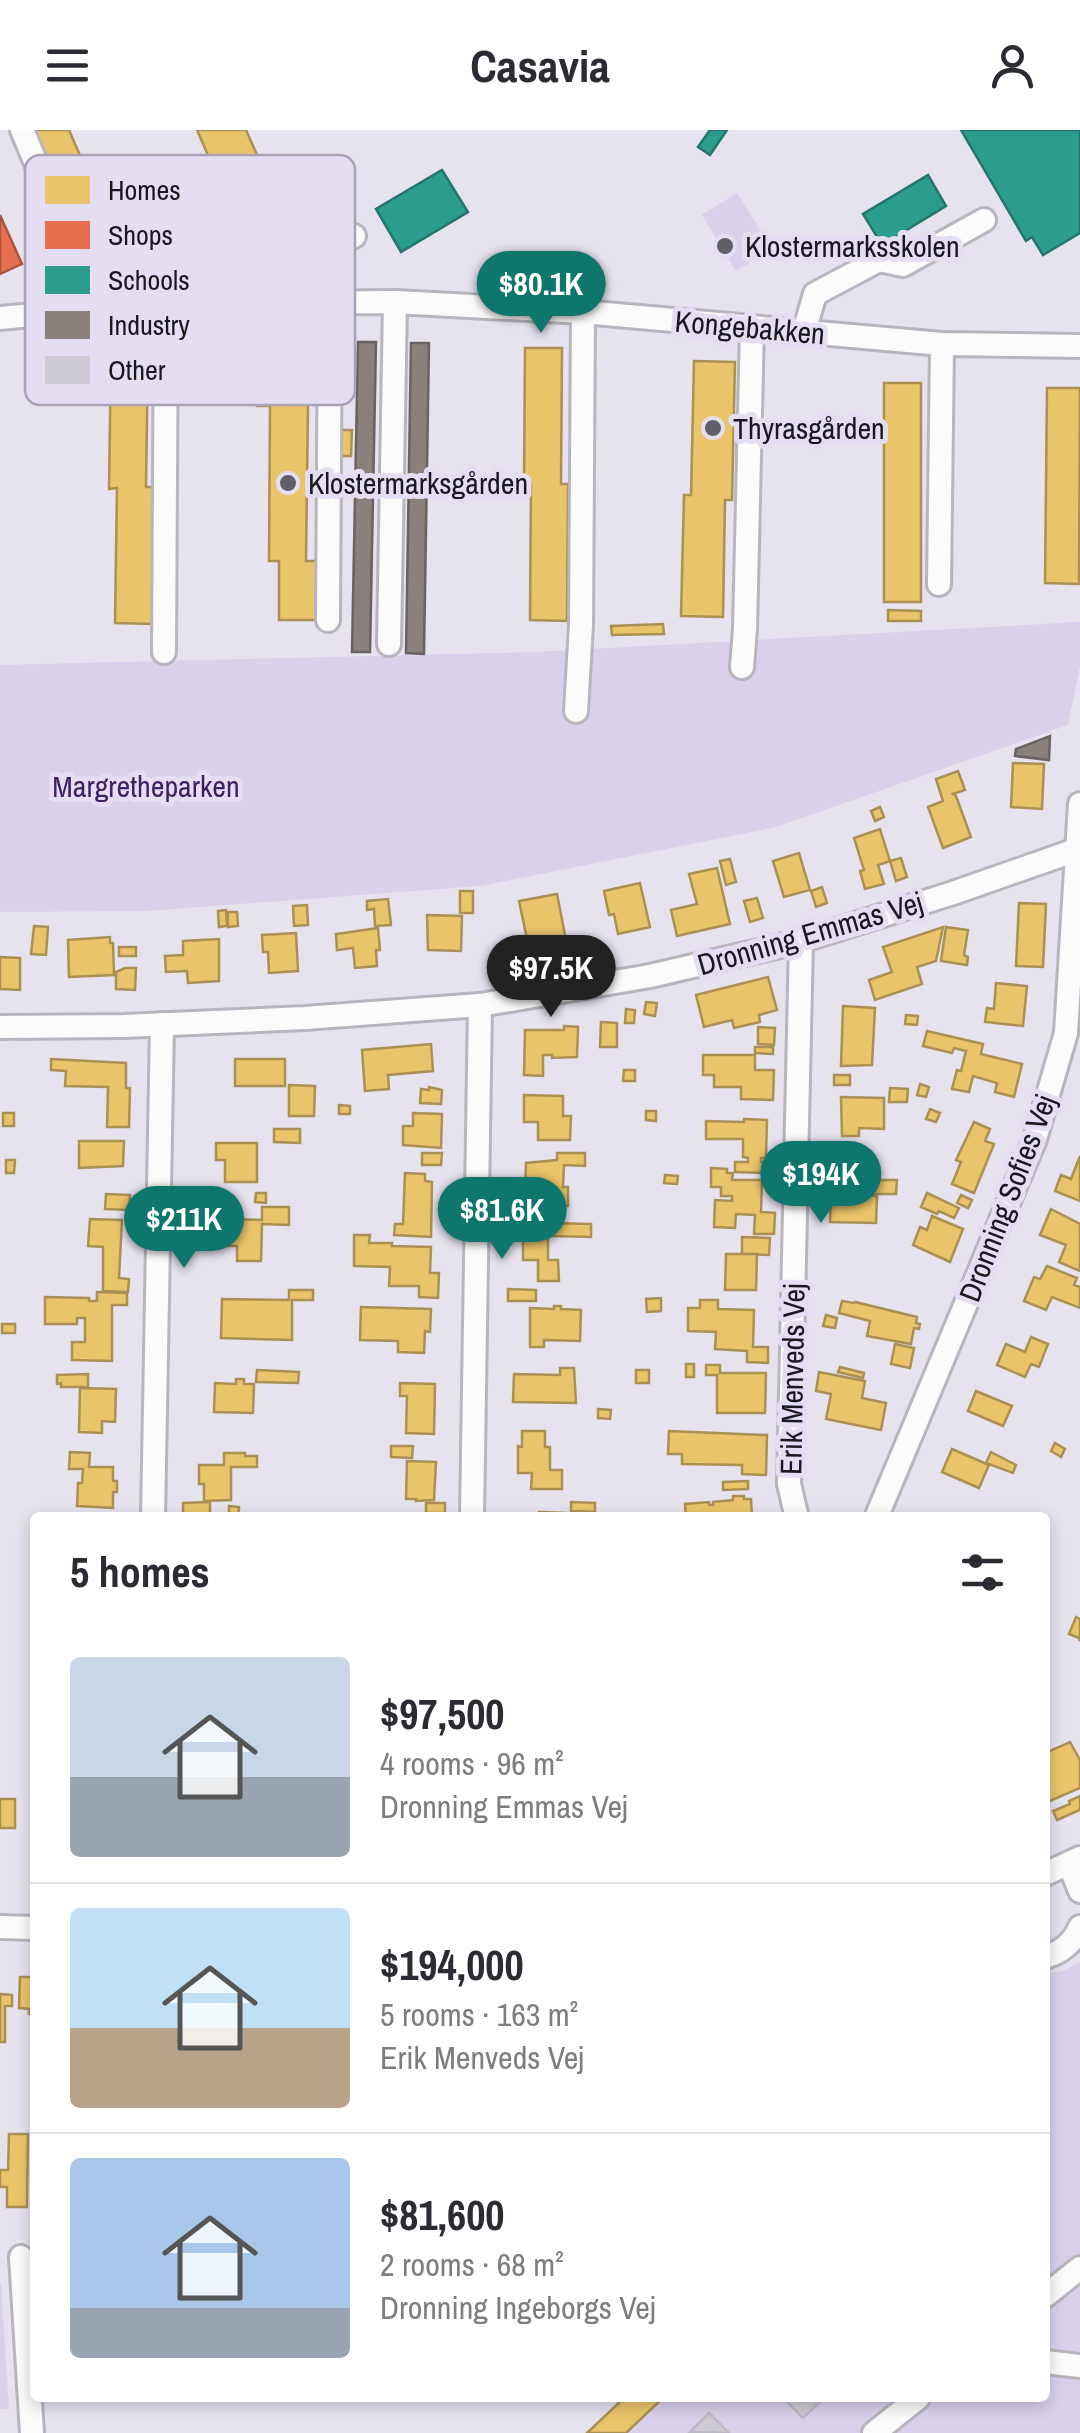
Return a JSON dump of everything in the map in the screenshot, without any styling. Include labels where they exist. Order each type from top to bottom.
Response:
[{"type":"street","points":[[22,130],[33,155]]},
{"type":"street","points":[[804,332],[815,294],[879,260],[903,265],[984,220]]},
{"type":"street","name":"Kongebakken","points":[[355,302],[583,312],[942,344],[1080,346]]},
{"type":"street","points":[[389,644],[395,302]]},
{"type":"street","points":[[576,711],[581,625],[583,312]]},
{"type":"street","name":"Kongebakken","points":[[0,318],[25,316]]},
{"type":"street","points":[[742,666],[752,327]]},
{"type":"street","points":[[939,584],[942,344]]},
{"type":"street","points":[[164,652],[165,405]]},
{"type":"street","points":[[328,620],[329,405]]},
{"type":"street","name":"Dronning Sofies Vej","points":[[879,1512],[1035,1139],[1066,1034],[1080,804]]},
{"type":"street","name":"Dronning Emmas Vej","points":[[0,1027],[306,1018],[480,1005],[650,976],[800,941],[1076,850]]},
{"type":"street","name":"Erik Menveds Vej","points":[[796,1512],[789,1484],[800,941]]},
{"type":"street","points":[[472,1512],[480,1005]]},
{"type":"street","points":[[153,1512],[162,1024]]},
{"type":"street","points":[[1050,1872],[1075,1861],[1080,1891]]},
{"type":"street","points":[[1050,1955],[1066,1948],[1080,1926]]},
{"type":"street","points":[[0,1928],[30,1928]]},
{"type":"street","points":[[19,2257],[32,2433]]},
{"type":"street","points":[[1050,2292],[1080,2268]]},
{"type":"street","points":[[1050,2363],[1080,2366]]},
{"type":"street","points":[[874,2433],[913,2402]]},
{"type":"green space","points":[[737,193],[772,249],[736,271],[702,215]]},
{"type":"green space","name":"Margretheparken","points":[[1080,622],[1080,666],[1068,725],[776,827],[480,886],[147,911],[0,912],[0,665],[536,652]]},
{"type":"green space","points":[[1080,1962],[1080,2433],[589,2433],[624,2402],[1050,2402],[1050,1973]]},
{"type":"green space","points":[[1,2283],[9,2409],[0,2409]]},
{"type":"building: Homes","points":[[29,130],[69,130],[80,155],[40,155]]},
{"type":"building: Homes","points":[[197,130],[246,130],[257,155],[208,155]]},
{"type":"building: Homes","points":[[525,348],[562,348],[561,484],[568,484],[567,621],[530,620],[531,485],[524,485]]},
{"type":"building: Homes","name":"Thyrasgården","points":[[694,361],[735,362],[732,500],[725,500],[723,617],[681,616],[684,495],[691,495]]},
{"type":"building: Homes","points":[[884,383],[921,383],[921,602],[884,602]]},
{"type":"building: Homes","points":[[1047,388],[1080,388],[1079,584],[1045,583]]},
{"type":"building: Homes","points":[[110,405],[147,405],[146,487],[154,487],[152,624],[115,623],[117,488],[109,489]]},
{"type":"building: Homes","name":"Klostermarksgården","points":[[308,405],[306,561],[319,561],[318,620],[279,620],[279,561],[269,561],[270,406],[257,406]]},
{"type":"building: Homes","points":[[338,430],[352,430],[351,456],[338,456]]},
{"type":"building: Homes","points":[[888,610],[921,611],[921,621],[888,621]]},
{"type":"building: Homes","points":[[663,624],[664,634],[612,635],[611,626]]},
{"type":"building: Homes","points":[[1013,763],[1044,764],[1042,809],[1011,807]]},
{"type":"building: Homes","points":[[958,771],[965,790],[953,794],[971,837],[943,848],[928,807],[943,801],[936,779]]},
{"type":"building: Homes","points":[[880,807],[884,817],[875,821],[871,811]]},
{"type":"building: Homes","points":[[880,829],[890,861],[878,865],[884,884],[865,889],[860,871],[864,870],[854,838]]},
{"type":"building: Homes","points":[[799,853],[810,890],[784,897],[773,861]]},
{"type":"building: Homes","points":[[901,858],[907,877],[896,881],[890,861]]},
{"type":"building: Homes","points":[[730,859],[736,882],[726,885],[720,861]]},
{"type":"building: Homes","points":[[717,868],[730,924],[677,936],[671,910],[697,904],[689,874]]},
{"type":"building: Homes","points":[[640,883],[650,927],[618,934],[604,891]]},
{"type":"building: Homes","points":[[822,887],[827,903],[816,907],[811,891]]},
{"type":"building: Homes","points":[[460,891],[473,891],[473,913],[460,913]]},
{"type":"building: Homes","points":[[557,894],[568,950],[531,958],[519,901]]},
{"type":"building: Homes","points":[[757,898],[763,918],[750,922],[744,901]]},
{"type":"building: Homes","points":[[388,899],[391,925],[375,926],[374,909],[367,910],[367,901]]},
{"type":"building: Homes","points":[[1019,903],[1046,904],[1043,967],[1016,966]]},
{"type":"building: Homes","points":[[307,905],[308,925],[294,926],[293,906]]},
{"type":"building: Homes","points":[[226,910],[227,926],[219,927],[218,911]]},
{"type":"building: Homes","points":[[228,912],[237,912],[238,926],[228,927]]},
{"type":"building: Homes","points":[[427,915],[462,916],[461,951],[428,950]]},
{"type":"building: Homes","points":[[34,926],[48,927],[46,955],[31,954]]},
{"type":"building: Homes","points":[[943,927],[936,961],[917,967],[922,984],[875,1000],[869,980],[892,972],[883,947]]},
{"type":"building: Homes","points":[[946,927],[968,930],[964,955],[968,957],[967,965],[941,961]]},
{"type":"building: Homes","points":[[378,928],[377,966],[355,968],[353,948],[337,950],[336,934]]},
{"type":"building: Homes","points":[[296,933],[298,971],[269,973],[262,935]]},
{"type":"building: Homes","points":[[110,937],[114,975],[69,977],[68,940]]},
{"type":"building: Homes","points":[[219,939],[219,981],[188,983],[187,971],[166,972],[165,956],[183,955],[183,941]]},
{"type":"building: Homes","points":[[515,946],[516,955],[498,958],[497,949]]},
{"type":"building: Homes","points":[[119,947],[136,947],[136,956],[119,956]]},
{"type":"building: Homes","points":[[0,957],[20,958],[20,990],[0,989]]},
{"type":"building: Homes","points":[[136,968],[135,990],[116,989],[116,972]]},
{"type":"building: Homes","points":[[768,977],[777,1010],[759,1015],[760,1022],[734,1028],[732,1020],[704,1027],[696,995]]},
{"type":"building: Homes","points":[[996,983],[1027,986],[1023,1026],[985,1022],[987,1008],[994,1009]]},
{"type":"building: Homes","points":[[646,1002],[657,1003],[655,1016],[644,1014]]},
{"type":"building: Homes","points":[[843,1006],[875,1008],[872,1065],[841,1066]]},
{"type":"building: Homes","points":[[626,1009],[635,1010],[634,1023],[625,1023]]},
{"type":"building: Homes","points":[[906,1015],[918,1016],[917,1025],[905,1024]]},
{"type":"building: Homes","points":[[601,1022],[617,1023],[617,1047],[600,1047]]},
{"type":"building: Homes","points":[[564,1026],[578,1027],[577,1057],[543,1055],[543,1076],[524,1075],[525,1030],[564,1030]]},
{"type":"building: Homes","points":[[758,1027],[775,1028],[774,1045],[758,1044]]},
{"type":"building: Homes","points":[[927,1031],[983,1044],[981,1054],[1022,1064],[1014,1097],[995,1092],[997,1083],[973,1076],[969,1092],[952,1089],[966,1051],[954,1048],[952,1053],[923,1046]]},
{"type":"building: Homes","points":[[431,1044],[433,1071],[388,1075],[389,1089],[365,1091],[362,1050]]},
{"type":"building: Homes","points":[[755,1047],[773,1047],[773,1054],[755,1053]]},
{"type":"building: Homes","points":[[703,1055],[755,1055],[755,1070],[774,1070],[773,1100],[741,1099],[741,1087],[714,1087],[714,1075],[703,1075]]},
{"type":"building: Homes","points":[[51,1059],[126,1063],[129,1127],[107,1127],[108,1087],[65,1086],[66,1071],[51,1070]]},
{"type":"building: Homes","points":[[235,1059],[285,1059],[285,1086],[235,1086]]},
{"type":"building: Homes","points":[[624,1070],[635,1070],[635,1081],[623,1081]]},
{"type":"building: Homes","points":[[834,1075],[850,1075],[850,1085],[834,1085]]},
{"type":"building: Homes","points":[[920,1084],[929,1087],[926,1097],[917,1095]]},
{"type":"building: Homes","points":[[289,1085],[315,1086],[314,1116],[289,1116]]},
{"type":"building: Homes","points":[[890,1088],[908,1089],[907,1102],[889,1102]]},
{"type":"building: Homes","points":[[421,1089],[442,1090],[441,1104],[420,1103]]},
{"type":"building: Homes","points":[[524,1095],[563,1096],[563,1116],[571,1116],[570,1140],[538,1140],[538,1122],[524,1122]]},
{"type":"building: Homes","points":[[841,1097],[884,1098],[884,1129],[859,1128],[859,1136],[842,1136]]},
{"type":"building: Homes","points":[[339,1105],[350,1106],[350,1114],[339,1114]]},
{"type":"building: Homes","points":[[930,1109],[940,1113],[936,1122],[926,1119]]},
{"type":"building: Homes","points":[[646,1111],[656,1111],[656,1121],[646,1120]]},
{"type":"building: Homes","points":[[3,1113],[14,1113],[14,1126],[3,1126]]},
{"type":"building: Homes","points":[[413,1113],[442,1114],[441,1148],[403,1145],[403,1126],[413,1126]]},
{"type":"building: Homes","points":[[767,1120],[766,1158],[761,1158],[761,1162],[766,1162],[766,1173],[735,1172],[735,1162],[748,1162],[743,1157],[743,1139],[706,1139],[706,1121]]},
{"type":"building: Homes","points":[[974,1122],[990,1129],[985,1141],[994,1144],[974,1193],[952,1184],[961,1162],[956,1160]]},
{"type":"building: Homes","points":[[274,1129],[300,1129],[300,1143],[274,1142]]},
{"type":"building: Homes","points":[[79,1141],[124,1141],[123,1166],[79,1168]]},
{"type":"building: Homes","points":[[216,1143],[257,1143],[257,1182],[225,1182],[225,1160],[216,1160]]},
{"type":"building: Homes","points":[[422,1153],[442,1153],[441,1165],[422,1165]]},
{"type":"building: Homes","points":[[557,1153],[585,1153],[585,1166],[564,1165],[563,1187],[568,1187],[568,1206],[538,1206],[538,1190],[525,1190],[526,1163],[557,1160]]},
{"type":"building: Homes","points":[[1080,1156],[1080,1201],[1055,1191],[1061,1175],[1071,1179]]},
{"type":"building: Homes","points":[[6,1160],[15,1160],[14,1173],[6,1173]]},
{"type":"building: Homes","points":[[711,1168],[727,1169],[727,1173],[733,1173],[732,1180],[762,1180],[761,1212],[775,1213],[774,1234],[754,1234],[755,1215],[736,1214],[735,1228],[714,1227],[715,1200],[732,1201],[732,1196],[721,1196],[721,1187],[711,1187]]},
{"type":"building: Homes","points":[[405,1173],[425,1174],[425,1181],[432,1182],[431,1237],[394,1235],[395,1224],[403,1224]]},
{"type":"building: Homes","points":[[665,1175],[678,1176],[677,1184],[664,1183]]},
{"type":"building: Homes","points":[[874,1180],[897,1180],[896,1194],[873,1194]]},
{"type":"building: Homes","points":[[256,1193],[266,1193],[266,1203],[255,1202]]},
{"type":"building: Homes","points":[[927,1193],[959,1208],[954,1218],[921,1207]]},
{"type":"building: Homes","points":[[106,1194],[130,1195],[129,1210],[105,1209]]},
{"type":"building: Homes","points":[[831,1194],[877,1196],[876,1223],[830,1222]]},
{"type":"building: Homes","points":[[961,1195],[972,1200],[968,1208],[957,1203]]},
{"type":"building: Homes","points":[[262,1207],[289,1207],[289,1225],[262,1224],[261,1261],[237,1261],[237,1246],[227,1246],[227,1219],[262,1220]]},
{"type":"building: Homes","points":[[1051,1209],[1080,1224],[1080,1271],[1059,1262],[1066,1245],[1040,1235]]},
{"type":"building: Homes","points":[[932,1216],[963,1229],[950,1262],[913,1245],[920,1227],[927,1230]]},
{"type":"building: Homes","points":[[90,1219],[122,1220],[119,1278],[129,1279],[128,1292],[103,1291],[103,1247],[88,1246]]},
{"type":"building: Homes","points":[[552,1223],[591,1224],[591,1237],[552,1236]]},
{"type":"building: Homes","points":[[354,1235],[370,1235],[369,1243],[431,1247],[430,1273],[439,1273],[438,1298],[419,1297],[419,1286],[389,1286],[390,1267],[354,1266]]},
{"type":"building: Homes","points":[[523,1237],[548,1237],[548,1260],[558,1260],[559,1281],[538,1281],[538,1260],[523,1260]]},
{"type":"building: Homes","points":[[742,1237],[770,1238],[769,1255],[742,1254]]},
{"type":"building: Homes","points":[[726,1254],[757,1254],[756,1290],[725,1290]]},
{"type":"building: Homes","points":[[1047,1266],[1077,1278],[1074,1285],[1080,1287],[1080,1308],[1052,1297],[1046,1310],[1024,1301],[1034,1277],[1040,1279]]},
{"type":"building: Homes","points":[[508,1289],[536,1290],[536,1301],[508,1301]]},
{"type":"building: Homes","points":[[289,1290],[313,1290],[313,1300],[292,1300],[292,1340],[221,1338],[222,1299],[289,1300]]},
{"type":"building: Homes","points":[[97,1292],[127,1293],[127,1305],[112,1305],[112,1361],[72,1360],[72,1342],[85,1342],[85,1318],[77,1318],[77,1324],[45,1324],[45,1297],[97,1301]]},
{"type":"building: Homes","points":[[661,1298],[661,1311],[647,1312],[646,1299]]},
{"type":"building: Homes","points":[[700,1300],[718,1300],[718,1309],[754,1310],[753,1347],[768,1347],[768,1363],[747,1362],[747,1351],[715,1349],[716,1332],[688,1331],[688,1308],[700,1308]]},
{"type":"building: Homes","points":[[842,1301],[917,1317],[919,1329],[914,1328],[911,1344],[867,1336],[870,1321],[839,1313]]},
{"type":"building: Homes","points":[[361,1307],[431,1309],[424,1353],[398,1352],[398,1341],[360,1340]]},
{"type":"building: Homes","points":[[530,1308],[581,1310],[580,1341],[544,1340],[544,1347],[530,1347]]},
{"type":"building: Homes","points":[[826,1315],[837,1318],[835,1328],[823,1326]]},
{"type":"building: Homes","points":[[2,1324],[15,1324],[15,1333],[2,1333]]},
{"type":"building: Homes","points":[[1031,1337],[1048,1344],[1039,1367],[1031,1364],[1025,1377],[997,1365],[1006,1344],[1025,1352]]},
{"type":"building: Homes","points":[[895,1344],[914,1348],[910,1368],[891,1364]]},
{"type":"building: Homes","points":[[686,1364],[694,1364],[694,1377],[686,1377]]},
{"type":"building: Homes","points":[[706,1365],[720,1365],[720,1373],[766,1373],[765,1413],[717,1413],[717,1375],[706,1375]]},
{"type":"building: Homes","points":[[840,1367],[864,1373],[863,1378],[838,1372]]},
{"type":"building: Homes","points":[[560,1368],[574,1368],[576,1403],[513,1402],[514,1374],[560,1375]]},
{"type":"building: Homes","points":[[257,1370],[299,1372],[298,1383],[256,1382]]},
{"type":"building: Homes","points":[[636,1370],[649,1370],[649,1383],[636,1383]]},
{"type":"building: Homes","points":[[819,1372],[865,1381],[862,1398],[886,1403],[881,1430],[826,1419],[831,1394],[816,1391]]},
{"type":"building: Homes","points":[[88,1374],[88,1387],[57,1384],[57,1375]]},
{"type":"building: Homes","points":[[236,1379],[254,1384],[253,1413],[214,1412],[215,1383],[236,1384]]},
{"type":"building: Homes","points":[[400,1383],[435,1384],[434,1434],[406,1433],[407,1396],[400,1396]]},
{"type":"building: Homes","points":[[80,1388],[116,1389],[115,1422],[102,1421],[102,1433],[79,1432]]},
{"type":"building: Homes","points":[[976,1391],[1012,1406],[1003,1426],[968,1411]]},
{"type":"building: Homes","points":[[598,1409],[611,1410],[610,1419],[598,1418]]},
{"type":"building: Homes","points":[[522,1431],[545,1431],[550,1470],[562,1470],[562,1489],[531,1489],[532,1473],[518,1473]]},
{"type":"building: Homes","points":[[669,1431],[767,1435],[766,1475],[742,1474],[742,1465],[682,1464],[682,1454],[668,1454]]},
{"type":"building: Homes","points":[[1055,1443],[1065,1449],[1061,1457],[1051,1451]]},
{"type":"building: Homes","points":[[391,1446],[413,1446],[412,1458],[391,1457]]},
{"type":"building: Homes","points":[[952,1449],[989,1465],[979,1488],[942,1472]]},
{"type":"building: Homes","points":[[70,1452],[90,1453],[89,1467],[113,1467],[117,1492],[113,1492],[113,1508],[77,1506],[83,1469],[69,1469]]},
{"type":"building: Homes","points":[[991,1452],[1016,1465],[1013,1473],[986,1463]]},
{"type":"building: Homes","points":[[224,1453],[257,1456],[257,1467],[231,1467],[231,1500],[204,1501],[199,1465],[224,1465]]},
{"type":"building: Homes","points":[[407,1461],[436,1462],[434,1500],[406,1499]]},
{"type":"building: Homes","points":[[748,1481],[748,1489],[723,1490],[723,1482]]},
{"type":"building: Homes","points":[[733,1496],[751,1499],[752,1512],[686,1512],[685,1504],[713,1505],[733,1500]]},
{"type":"building: Homes","points":[[210,1502],[210,1512],[183,1512],[183,1503]]},
{"type":"building: Homes","points":[[571,1502],[595,1503],[595,1512],[571,1511]]},
{"type":"building: Homes","points":[[426,1503],[445,1503],[445,1512],[426,1512]]},
{"type":"building: Homes","points":[[1076,1617],[1080,1619],[1080,1641],[1069,1634]]},
{"type":"building: Homes","points":[[1070,1742],[1080,1760],[1080,1788],[1050,1801],[1050,1751]]},
{"type":"building: Homes","points":[[1080,1796],[1080,1810],[1057,1820],[1053,1811]]},
{"type":"building: Homes","points":[[0,1799],[15,1799],[15,1828],[0,1828]]},
{"type":"building: Homes","points":[[20,1977],[30,1977],[30,2014],[29,2009],[19,2008]]},
{"type":"building: Homes","points":[[0,1994],[12,1995],[12,2006],[5,2006],[5,2042],[0,2042]]},
{"type":"building: Homes","points":[[9,2134],[28,2134],[27,2207],[7,2207],[7,2187],[0,2187],[0,2170],[8,2170]]},
{"type":"building: Homes","points":[[620,2402],[659,2402],[626,2433],[587,2433]]},
{"type":"building: Shops","points":[[0,215],[22,264],[0,274]]},
{"type":"building: Schools","points":[[710,130],[727,130],[710,155],[698,147]]},
{"type":"building: Schools","points":[[961,130],[1080,130],[1080,233],[1043,255],[1032,237],[1026,241]]},
{"type":"building: Schools","points":[[442,170],[468,212],[401,252],[376,209]]},
{"type":"building: Schools","points":[[928,175],[946,206],[882,245],[863,214]]},
{"type":"building: Industry","points":[[358,342],[376,342],[370,652],[352,652]]},
{"type":"building: Industry","points":[[411,343],[429,343],[424,654],[406,653]]},
{"type":"building: Industry","points":[[1050,736],[1049,760],[1015,756],[1016,749]]},
{"type":"building: Other","points":[[787,2402],[820,2402],[803,2418]]},
{"type":"building: Other","points":[[709,2413],[729,2433],[690,2432]]},
{"type":"place","name":"Klostermarksskolen","points":[[725,246]]},
{"type":"place","name":"Thyrasgården","points":[[713,428]]},
{"type":"place","name":"Klostermarksgården","points":[[288,483]]}]
